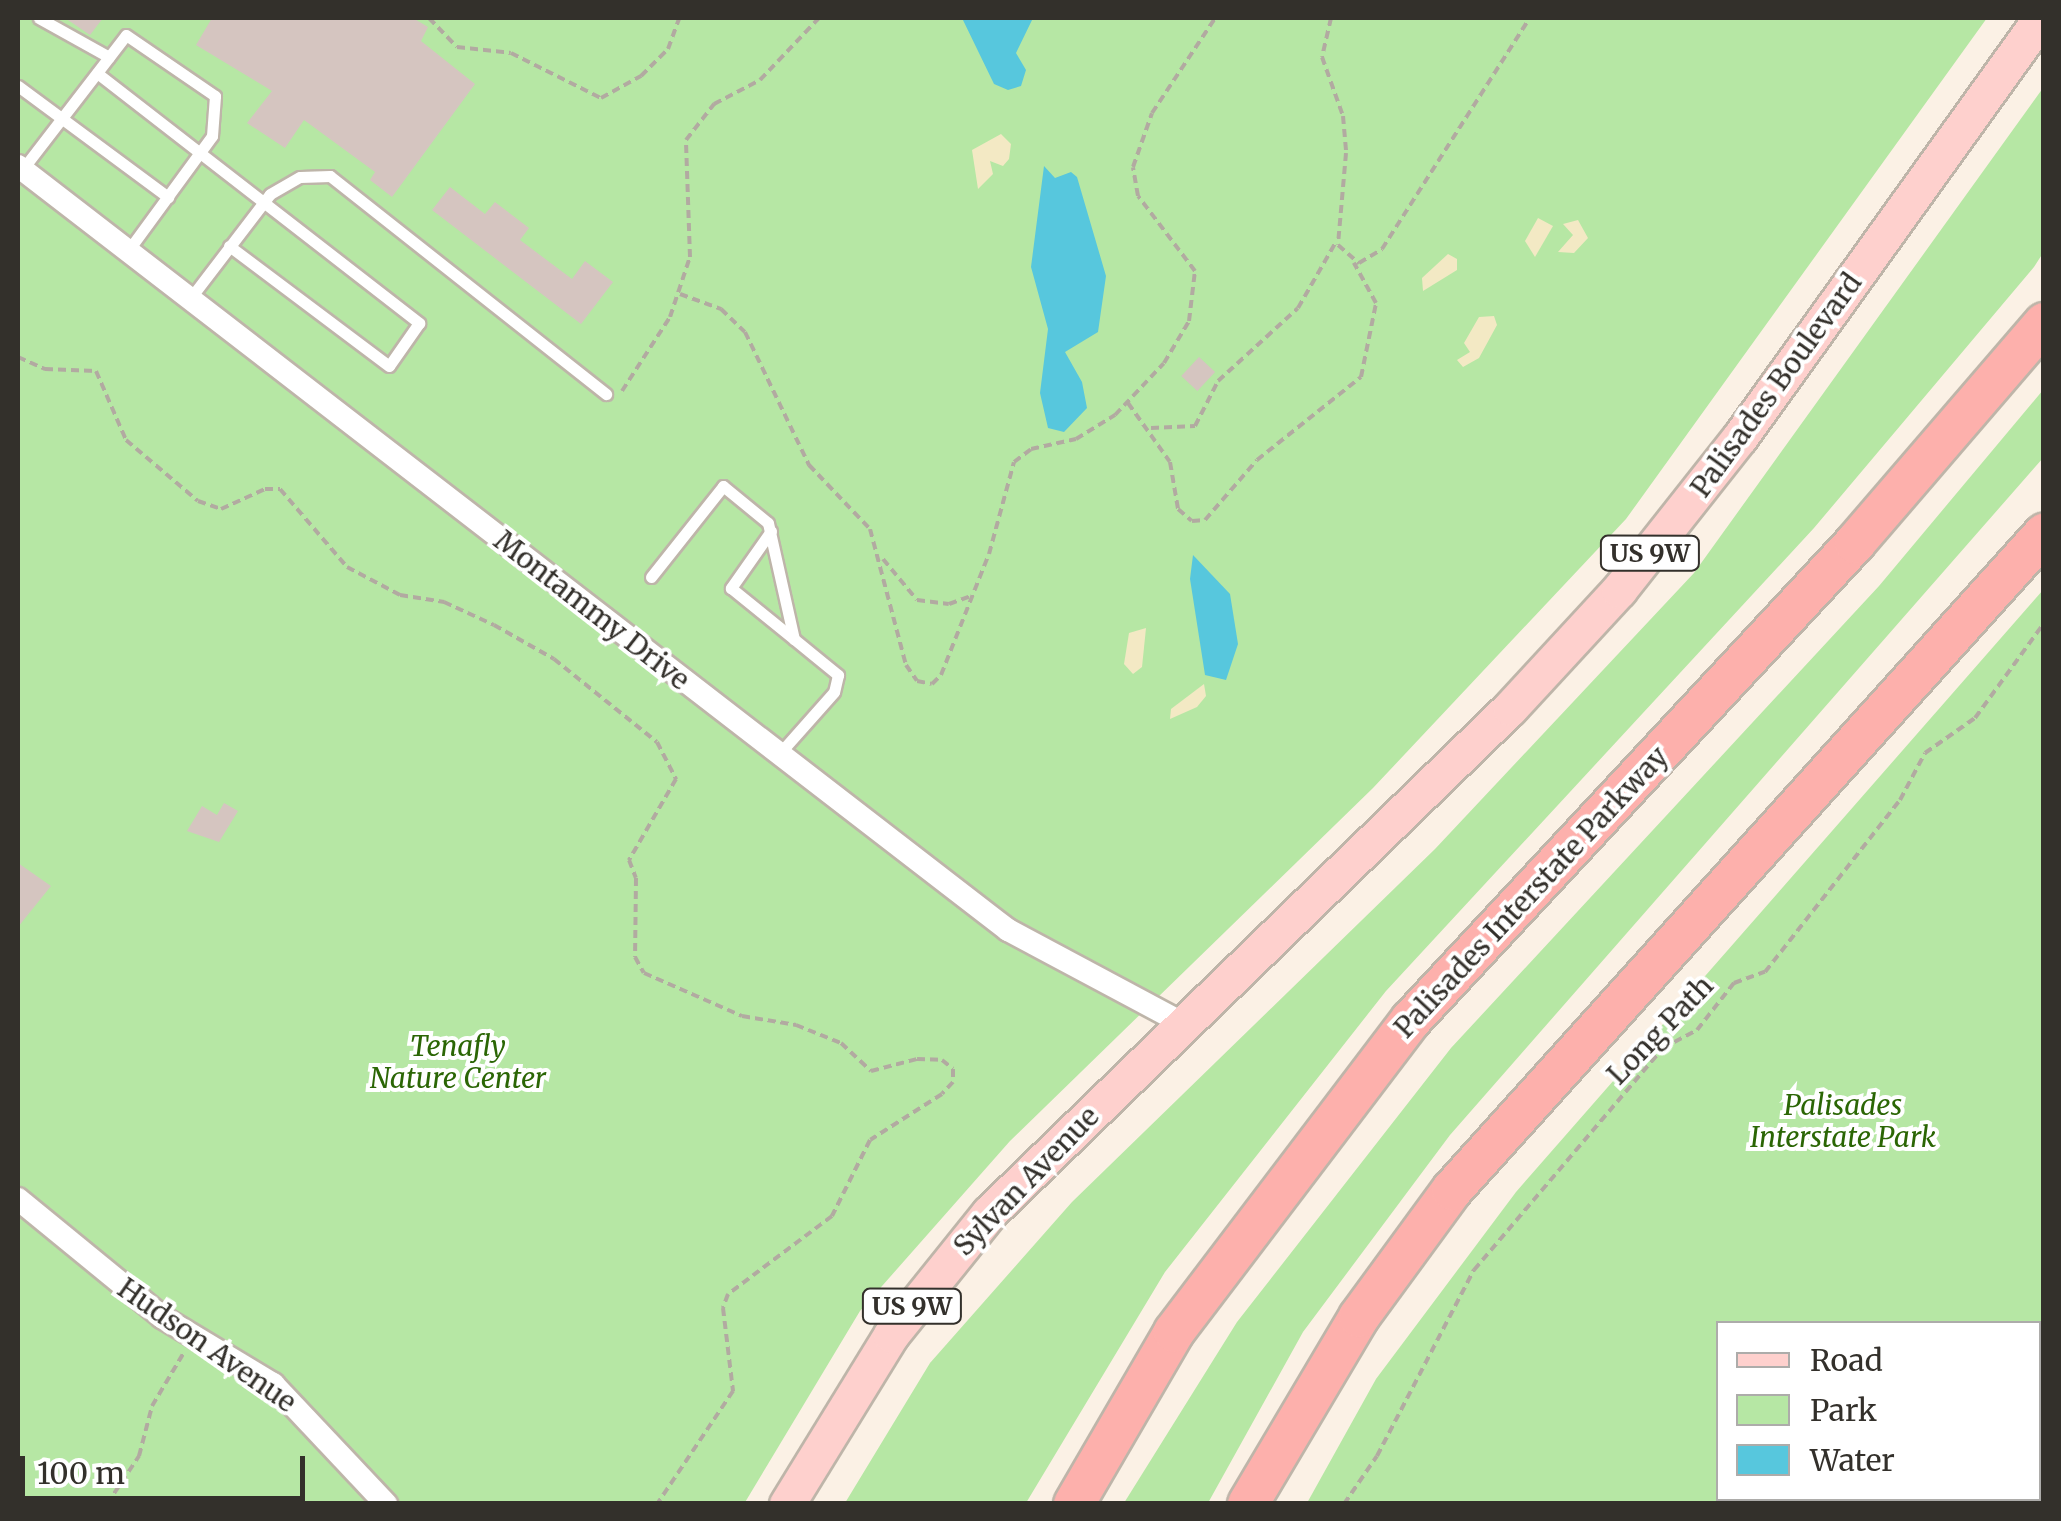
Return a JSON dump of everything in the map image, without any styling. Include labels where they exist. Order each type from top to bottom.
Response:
[{"type":"highway","name":"Palisades Interstate Parkway","points":[[1074,1504],[1174,1332],[1411,1020],[1854,543],[2044,323]]},
{"type":"highway","points":[[1248,1504],[1360,1318],[1452,1190],[2044,534]]},
{"type":"main road","name":"Palisades Boulevard","points":[[1184,1024],[1484,734],[1619,590],[1731,450],[2042,18]]},
{"type":"main road","name":"Sylvan Avenue","points":[[787,1504],[860,1378],[938,1274],[1009,1192],[1184,1024]]},
{"type":"street","name":"Montammy Drive","points":[[20,168],[1008,930],[1184,1024]]},
{"type":"street","name":"Hudson Avenue","points":[[18,1198],[193,1338],[301,1408],[386,1504]]},
{"type":"lane","points":[[39,18],[109,57]]},
{"type":"lane","points":[[20,168],[126,35],[215,96],[218,114],[202,152],[127,252]]},
{"type":"lane","points":[[97,73],[419,323],[389,366],[228,246]]},
{"type":"lane","points":[[18,86],[168,197]]},
{"type":"lane","points":[[189,300],[264,203],[300,177],[330,176],[606,394]]},
{"type":"lane","points":[[651,577],[723,486],[770,531],[794,639]]},
{"type":"lane","points":[[770,531],[732,588],[838,675],[834,692],[780,754]]},
{"type":"path","points":[[429,18],[458,47],[511,53],[601,98],[641,76],[668,49],[678,18]]},
{"type":"path","points":[[606,394],[619,394],[634,379],[680,294],[692,236],[686,140],[714,104],[760,80],[819,18]]},
{"type":"path","points":[[878,550],[906,665],[918,682],[932,684],[941,675],[972,595],[1020,454],[1076,439],[1128,403],[1164,363],[1189,322],[1196,294],[1191,262],[1138,196],[1137,146],[1167,87],[1215,18]]},
{"type":"path","points":[[1331,18],[1322,57],[1343,116],[1346,153],[1337,233],[1343,256],[1368,264],[1382,249],[1530,18]]},
{"type":"path","points":[[1148,427],[1195,426],[1218,381],[1298,308],[1337,233]]},
{"type":"path","points":[[1128,403],[1170,462],[1178,509],[1192,521],[1205,520],[1257,460],[1361,377],[1376,304],[1353,262]]},
{"type":"path","points":[[680,294],[721,310],[745,332],[808,465],[861,517],[894,579],[918,600],[950,604],[972,595]]},
{"type":"path","points":[[18,357],[45,369],[96,371],[126,440],[198,501],[222,509],[265,489],[280,490],[347,567],[400,595],[444,602],[494,625],[554,659],[657,742],[676,779],[628,860],[636,878],[634,944],[644,973],[742,1016],[796,1025],[840,1043],[871,1070],[918,1060],[942,1060],[952,1069],[953,1082],[942,1094],[870,1140],[847,1197],[832,1216],[728,1294],[723,1308],[733,1391],[657,1504]]},
{"type":"path","name":"Long Path","points":[[1344,1504],[1377,1456],[1474,1270],[1663,1048],[1697,1030],[1734,983],[1765,972],[1900,800],[1925,753],[1975,718],[2044,623]]},
{"type":"path","points":[[107,1504],[139,1456],[152,1406],[193,1338]]},
{"type":"green space","name":"Tenafly Nature Center","points":[[18,18],[1987,18],[1626,519],[1373,788],[1010,1141],[860,1311],[744,1504],[18,1503]]},
{"type":"green space","points":[[2043,88],[2043,253],[2034,267],[1814,528],[1386,991],[1165,1272],[1026,1503],[845,1503],[930,1363],[1072,1202],[1435,849],[1694,573]]},
{"type":"green space","points":[[2043,390],[2043,458],[1450,1135],[1303,1332],[1208,1503],[1124,1503],[1237,1322],[1451,1048],[1879,586]]},
{"type":"green space","name":"Palisades Interstate Park","points":[[2043,590],[2043,1503],[1307,1503],[1376,1379],[1516,1192]]},
{"type":"sand","points":[[1001,134],[1011,144],[1009,159],[1003,166],[990,161],[993,174],[978,189],[972,150]]},
{"type":"sand","points":[[1538,218],[1553,226],[1535,257],[1525,241]]},
{"type":"sand","points":[[1578,220],[1588,238],[1574,253],[1558,252],[1573,235],[1563,224]]},
{"type":"sand","points":[[1448,254],[1457,259],[1457,270],[1423,291],[1422,278]]},
{"type":"sand","points":[[1494,316],[1497,325],[1479,358],[1463,367],[1457,360],[1470,352],[1464,343],[1479,317]]},
{"type":"sand","points":[[1146,628],[1142,667],[1133,674],[1124,664],[1129,633]]},
{"type":"sand","points":[[1204,684],[1206,696],[1197,707],[1170,719],[1171,709]]},
{"type":"water","points":[[962,18],[1033,18],[1016,53],[1026,70],[1021,86],[1008,90],[994,84]]},
{"type":"water","points":[[1044,166],[1055,178],[1071,172],[1077,177],[1106,276],[1098,332],[1065,352],[1082,382],[1087,408],[1064,432],[1048,428],[1040,393],[1048,329],[1031,267]]},
{"type":"water","points":[[1193,555],[1230,594],[1238,644],[1226,680],[1205,675],[1190,579]]},
{"type":"building","points":[[65,18],[103,18],[90,35]]},
{"type":"building","points":[[212,18],[413,18],[428,27],[421,41],[475,84],[392,197],[370,180],[375,172],[304,120],[285,148],[247,123],[272,91],[196,45]]},
{"type":"building","points":[[450,187],[485,214],[495,202],[529,228],[520,240],[572,279],[585,261],[613,282],[581,324],[432,210]]},
{"type":"building","points":[[1199,357],[1215,372],[1197,391],[1181,376]]},
{"type":"building","points":[[224,803],[238,811],[219,842],[187,831],[202,806],[217,815]]},
{"type":"building","points":[[18,863],[51,886],[18,927]]}]
